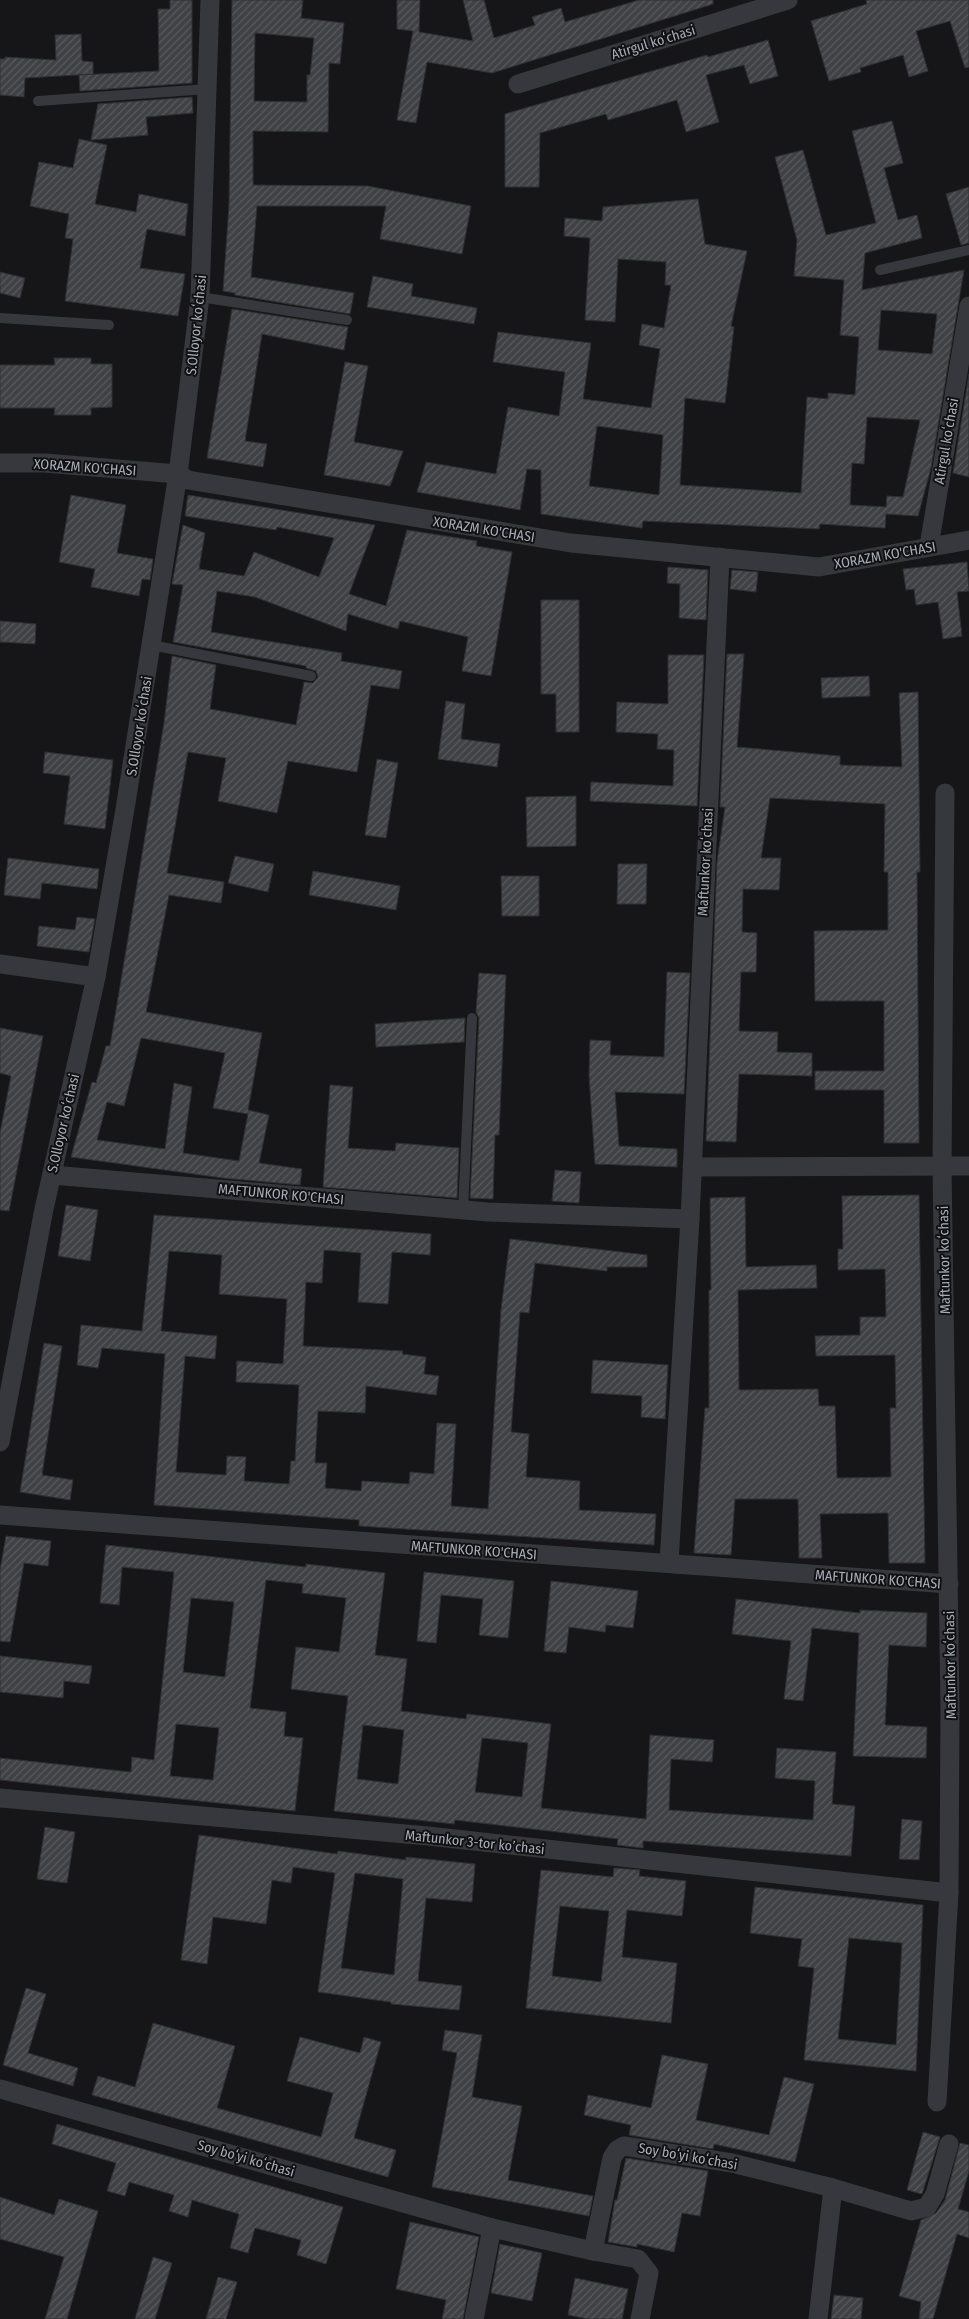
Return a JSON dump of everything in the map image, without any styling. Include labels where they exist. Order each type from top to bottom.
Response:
[{"type":"street","name":"S.Olloyor koʻchasi","points":[[0,1442],[52,1175],[96,977],[178,474],[200,297],[210,0]]},
{"type":"street","name":"Atirgul koʻchasi","points":[[518,84],[788,0]]},
{"type":"street","name":"Atirgul koʻchasi","points":[[929,546],[969,306]]},
{"type":"street","name":"XORAZM KO'CHASI","points":[[0,463],[45,463],[178,474],[188,480],[570,543],[819,567],[969,540]]},
{"type":"street","name":"Maftunkor koʻchasi","points":[[668,1562],[690,1219],[720,557]]},
{"type":"street","name":"Maftunkor koʻchasi","points":[[937,2102],[950,1893],[949,1584],[942,1167],[945,793]]},
{"type":"street","points":[[0,964],[96,977]]},
{"type":"street","points":[[692,1167],[969,1166]]},
{"type":"street","name":"MAFTUNKOR KO'CHASI","points":[[52,1175],[463,1210],[690,1219]]},
{"type":"street","name":"MAFTUNKOR KO'CHASI","points":[[0,1515],[567,1557],[668,1562],[949,1584]]},
{"type":"street","name":"Maftunkor 3-tor koʼchasi","points":[[0,1798],[428,1836],[950,1893]]},
{"type":"street","name":"Soy boʻyi koʻchasi","points":[[0,2089],[492,2228],[593,2251],[612,2158],[617,2150],[624,2146],[732,2163],[833,2188]]},
{"type":"street","points":[[818,2319],[833,2188],[911,2212],[926,2206],[935,2194],[949,2144]]},
{"type":"street","points":[[474,2319],[492,2228]]},
{"type":"street","points":[[593,2251],[638,2259],[649,2273],[640,2319]]},
{"type":"lane","points":[[38,100],[208,89]]},
{"type":"lane","points":[[880,270],[969,250]]},
{"type":"lane","points":[[200,297],[347,320]]},
{"type":"lane","points":[[0,318],[109,325]]},
{"type":"lane","points":[[151,645],[310,676]]},
{"type":"lane","points":[[463,1210],[472,1018]]},
{"type":"building","points":[[170,0],[192,0],[192,83],[80,91],[79,75],[159,71],[158,9],[170,9]]},
{"type":"building","points":[[232,0],[303,0],[301,18],[344,23],[340,64],[329,63],[328,132],[253,131],[253,185],[368,186],[471,206],[462,254],[380,239],[386,206],[257,206],[251,277],[354,293],[350,314],[235,295],[235,293],[223,291],[229,205]],"holes":[[[255,33],[314,38],[310,75],[307,75],[307,102],[254,101]]]},
{"type":"building","points":[[397,0],[420,0],[419,32],[473,41],[463,0],[484,0],[494,38],[535,25],[532,17],[561,8],[565,22],[639,0],[713,0],[713,4],[492,73],[427,62],[416,123],[397,120],[413,31],[397,29]]},
{"type":"building","points":[[866,0],[969,0],[969,67],[965,68],[950,21],[916,31],[928,71],[909,77],[903,55],[860,68],[861,72],[829,81],[811,21],[867,4]]},
{"type":"building","points":[[81,34],[82,61],[93,62],[93,74],[25,78],[24,97],[0,95],[0,59],[5,59],[5,57],[56,60],[55,35]]},
{"type":"building","points":[[768,40],[778,76],[750,84],[744,65],[706,75],[719,122],[686,132],[677,100],[608,120],[606,114],[540,133],[539,187],[505,187],[505,114],[707,55],[708,57]]},
{"type":"building","points":[[192,97],[193,113],[146,117],[148,135],[91,140],[98,104]]},
{"type":"building","points":[[892,121],[903,163],[884,168],[898,220],[917,215],[922,238],[865,253],[862,290],[964,270],[931,468],[918,516],[886,514],[885,528],[820,524],[819,529],[643,521],[642,528],[541,514],[541,470],[527,469],[520,510],[417,492],[426,462],[496,474],[508,407],[559,416],[565,372],[493,362],[498,332],[591,343],[583,399],[651,408],[660,349],[639,345],[642,324],[664,328],[671,285],[665,285],[666,262],[618,259],[615,322],[585,320],[590,238],[564,236],[565,218],[602,221],[603,207],[698,199],[705,244],[747,251],[731,326],[734,327],[725,403],[685,398],[680,485],[801,493],[807,397],[828,399],[828,393],[855,395],[859,337],[840,335],[844,280],[794,276],[797,240],[775,157],[803,150],[826,235],[876,223],[852,131]],"holes":[[[881,310],[937,314],[932,354],[878,350]],[[867,417],[920,420],[903,497],[887,496],[886,507],[850,505],[852,463],[864,464]],[[597,426],[663,435],[659,495],[589,486]]]},
{"type":"building","points":[[79,139],[107,145],[95,204],[136,212],[139,194],[188,204],[185,236],[147,229],[140,268],[185,274],[178,316],[65,301],[73,239],[65,238],[69,214],[30,206],[39,162],[73,168]]},
{"type":"building","points":[[969,187],[969,243],[961,245],[946,194]]},
{"type":"building","points":[[0,272],[25,278],[20,298],[0,293]]},
{"type":"building","points":[[373,276],[413,284],[411,296],[477,308],[474,324],[367,307]]},
{"type":"building","points":[[232,309],[348,327],[344,350],[262,334],[245,441],[267,444],[263,467],[207,458]]},
{"type":"building","points":[[54,358],[91,358],[91,364],[112,364],[112,407],[91,408],[91,415],[54,415],[55,408],[0,408],[0,365],[55,365]]},
{"type":"building","points":[[345,362],[368,366],[354,442],[403,451],[390,486],[324,475]]},
{"type":"building","points":[[969,374],[969,477],[953,473]]},
{"type":"building","points":[[71,495],[126,505],[117,553],[153,559],[150,580],[142,579],[139,596],[91,587],[95,569],[59,562]]},
{"type":"building","points":[[188,495],[375,525],[349,594],[386,606],[407,530],[477,541],[476,546],[512,552],[491,676],[462,671],[468,637],[400,621],[398,629],[348,614],[346,631],[255,597],[217,591],[211,632],[342,653],[341,661],[402,671],[399,689],[371,685],[357,772],[288,761],[277,813],[218,801],[226,758],[188,752],[167,873],[224,882],[221,903],[169,895],[146,1012],[262,1033],[248,1110],[269,1115],[259,1163],[302,1169],[300,1185],[223,1178],[71,1157],[92,1082],[96,1083],[106,1046],[110,1046],[164,723],[172,656],[216,665],[210,709],[296,725],[304,682],[313,683],[318,677],[316,671],[306,668],[306,666],[173,642],[183,585],[172,584],[183,525],[205,533],[199,569],[244,576],[254,552],[319,577],[334,538],[277,527],[276,530],[185,516]],"holes":[[[141,1038],[225,1053],[213,1108],[248,1114],[239,1161],[183,1153],[192,1087],[174,1083],[165,1149],[97,1140],[107,1102],[124,1106]]]},
{"type":"building","points":[[967,562],[969,591],[957,592],[962,636],[943,639],[938,602],[916,605],[914,589],[906,590],[903,569]]},
{"type":"building","points":[[668,567],[708,570],[706,620],[679,618],[680,584],[667,583]]},
{"type":"building","points":[[732,570],[758,572],[756,592],[730,589]]},
{"type":"building","points":[[541,600],[579,600],[579,732],[556,732],[556,694],[541,694]]},
{"type":"building","points":[[0,621],[36,624],[35,644],[0,642]]},
{"type":"building","points":[[727,654],[744,654],[737,747],[840,756],[840,765],[902,767],[899,693],[918,692],[920,872],[917,872],[919,1143],[884,1143],[884,1090],[815,1090],[815,1071],[884,1071],[884,1001],[815,1001],[814,931],[888,930],[888,872],[884,872],[885,804],[770,798],[761,858],[781,858],[779,890],[743,889],[742,932],[757,933],[756,972],[741,972],[739,1031],[778,1032],[777,1052],[812,1053],[812,1076],[739,1074],[736,1142],[706,1141],[717,862],[725,807],[720,807]]},
{"type":"building","points":[[668,655],[704,655],[697,806],[590,801],[591,782],[673,786],[674,750],[657,749],[658,734],[616,732],[617,702],[668,704]]},
{"type":"building","points":[[869,676],[870,696],[822,698],[821,678]]},
{"type":"building","points":[[446,701],[465,704],[461,739],[500,744],[497,767],[438,759]]},
{"type":"building","points":[[45,752],[113,760],[105,829],[64,824],[70,776],[43,773]]},
{"type":"building","points":[[377,759],[398,763],[386,838],[365,835]]},
{"type":"building","points":[[576,796],[576,846],[527,847],[526,797]]},
{"type":"building","points":[[235,856],[274,864],[268,892],[228,883]]},
{"type":"building","points":[[8,858],[99,869],[97,889],[42,883],[40,899],[4,895]]},
{"type":"building","points":[[618,864],[647,864],[646,904],[617,904]]},
{"type":"building","points":[[313,871],[400,886],[396,910],[309,895]]},
{"type":"building","points":[[501,876],[539,876],[539,916],[502,916]]},
{"type":"building","points":[[77,917],[95,919],[89,952],[37,946],[39,926],[75,930]]},
{"type":"building","points":[[667,972],[690,973],[684,1094],[615,1092],[619,1146],[677,1149],[677,1167],[595,1164],[589,1075],[590,1040],[611,1041],[610,1055],[664,1057]]},
{"type":"building","points":[[479,973],[506,975],[499,1135],[495,1135],[493,1199],[470,1198],[479,1018],[476,1012]]},
{"type":"building","points":[[465,1018],[464,1042],[376,1047],[375,1024]]},
{"type":"building","points":[[0,1028],[43,1036],[9,1211],[0,1210],[0,1133],[11,1076],[0,1073]]},
{"type":"building","points":[[330,1085],[353,1087],[348,1148],[395,1151],[396,1143],[459,1148],[457,1198],[323,1187]]},
{"type":"building","points":[[555,1170],[581,1172],[579,1203],[552,1201]]},
{"type":"building","points":[[919,1195],[925,1563],[889,1563],[888,1513],[820,1514],[822,1558],[799,1558],[798,1499],[735,1499],[731,1555],[694,1553],[705,1408],[709,1408],[710,1198],[745,1197],[746,1267],[816,1265],[817,1288],[738,1290],[739,1390],[818,1389],[819,1406],[835,1406],[837,1478],[891,1477],[890,1408],[896,1408],[895,1355],[816,1356],[815,1336],[860,1335],[860,1317],[886,1317],[885,1269],[838,1270],[838,1249],[843,1249],[842,1196]]},
{"type":"building","points":[[66,1205],[98,1210],[90,1261],[58,1256]]},
{"type":"building","points":[[154,1215],[431,1234],[430,1255],[392,1252],[388,1304],[358,1302],[361,1253],[324,1250],[322,1283],[306,1282],[303,1346],[403,1351],[402,1354],[426,1357],[424,1374],[439,1376],[436,1395],[366,1386],[365,1413],[318,1411],[315,1463],[327,1463],[325,1488],[361,1491],[362,1481],[409,1484],[410,1472],[434,1474],[437,1423],[456,1424],[451,1506],[488,1509],[501,1310],[510,1239],[647,1255],[647,1267],[607,1267],[607,1271],[535,1263],[529,1313],[520,1312],[511,1432],[529,1434],[526,1477],[580,1481],[579,1510],[656,1514],[654,1545],[359,1526],[359,1520],[154,1505],[165,1354],[102,1348],[98,1368],[77,1365],[81,1325],[142,1331]],"holes":[[[169,1251],[222,1255],[219,1294],[287,1299],[283,1364],[237,1361],[236,1382],[299,1385],[295,1461],[291,1461],[289,1484],[244,1481],[246,1457],[227,1456],[226,1475],[176,1472],[185,1356],[215,1359],[217,1336],[161,1331]]]},
{"type":"building","points":[[44,1343],[62,1346],[42,1475],[73,1480],[70,1500],[20,1492]]},
{"type":"building","points":[[593,1360],[668,1365],[665,1419],[641,1417],[642,1396],[591,1393]]},
{"type":"building","points":[[6,1536],[51,1541],[48,1566],[24,1563],[10,1642],[0,1641],[0,1570]]},
{"type":"building","points":[[106,1545],[306,1567],[306,1564],[385,1573],[375,1655],[407,1659],[401,1711],[466,1719],[467,1714],[551,1724],[541,1808],[646,1819],[650,1735],[714,1740],[712,1762],[671,1759],[669,1810],[813,1820],[815,1781],[775,1778],[777,1748],[836,1752],[832,1804],[855,1806],[851,1856],[643,1841],[643,1848],[617,1845],[618,1839],[455,1820],[454,1824],[334,1811],[348,1696],[291,1689],[296,1647],[339,1652],[346,1598],[302,1593],[303,1584],[266,1580],[250,1708],[286,1712],[284,1736],[303,1738],[295,1811],[0,1780],[0,1758],[131,1772],[132,1757],[154,1760],[174,1572],[122,1567],[119,1605],[100,1603]],"holes":[[[191,1598],[234,1602],[225,1677],[183,1672]],[[176,1724],[219,1728],[213,1780],[170,1776]],[[363,1725],[404,1730],[398,1784],[357,1779]],[[482,1738],[528,1743],[522,1797],[475,1792]]]},
{"type":"building","points":[[424,1572],[514,1581],[508,1638],[479,1635],[483,1599],[441,1595],[436,1643],[417,1641]]},
{"type":"building","points":[[551,1581],[638,1591],[633,1628],[606,1625],[605,1632],[569,1627],[566,1653],[544,1651]]},
{"type":"building","points":[[736,1599],[860,1613],[860,1610],[927,1613],[926,1647],[889,1645],[885,1725],[927,1727],[926,1758],[853,1756],[859,1633],[812,1628],[803,1701],[784,1699],[791,1641],[732,1634]]},
{"type":"building","points":[[0,1656],[92,1666],[89,1684],[64,1681],[63,1698],[0,1692]]},
{"type":"building","points":[[902,1819],[922,1821],[919,1860],[899,1859]]},
{"type":"building","points":[[45,1827],[75,1832],[67,1883],[37,1879]]},
{"type":"building","points":[[199,1835],[337,1854],[338,1851],[406,1860],[406,1857],[475,1864],[472,1902],[426,1898],[418,1981],[462,1986],[459,2010],[391,2004],[391,2002],[318,1992],[335,1873],[293,1867],[291,1883],[272,1880],[266,1924],[213,1917],[207,1964],[181,1960]],"holes":[[[355,1873],[403,1879],[394,1975],[341,1968]]]},
{"type":"building","points":[[614,1868],[640,1870],[639,1876],[686,1881],[682,1916],[627,1910],[622,1957],[677,1963],[671,2023],[526,2008],[541,1870],[613,1877]],"holes":[[[560,1906],[609,1911],[601,1982],[552,1976]]]},
{"type":"building","points":[[755,1887],[923,1905],[916,2071],[804,2060],[814,1968],[798,1966],[802,1939],[750,1933]],"holes":[[[849,1938],[902,1943],[896,2045],[838,2039]]]},
{"type":"building","points":[[26,1988],[46,1994],[28,2053],[78,2068],[73,2086],[3,2065]]},
{"type":"building","points":[[153,2023],[235,2046],[217,2108],[321,2137],[333,2093],[287,2081],[300,2037],[360,2053],[364,2037],[381,2042],[354,2138],[396,2150],[388,2177],[92,2095],[98,2076],[135,2087]]},
{"type":"building","points":[[445,2030],[482,2035],[472,2097],[522,2106],[508,2180],[593,2196],[589,2216],[432,2187],[457,2053],[442,2050]]},
{"type":"building","points":[[662,2055],[708,2064],[696,2120],[769,2135],[784,2077],[814,2084],[795,2162],[714,2144],[713,2149],[629,2135],[631,2125],[584,2115],[588,2095],[651,2108]]},
{"type":"building","points":[[57,2124],[343,2207],[326,2264],[297,2255],[301,2240],[255,2228],[248,2253],[230,2248],[239,2214],[192,2200],[188,2217],[169,2211],[174,2195],[129,2182],[125,2196],[107,2191],[116,2163],[52,2144]]},
{"type":"building","points":[[923,2132],[940,2137],[922,2194],[907,2190]]},
{"type":"building","points":[[960,2143],[969,2145],[969,2171],[958,2209],[969,2212],[969,2238],[957,2234],[933,2319],[919,2319],[921,2302],[899,2296],[921,2220],[936,2213],[945,2200]]},
{"type":"building","points":[[626,2158],[708,2171],[700,2216],[682,2213],[674,2252],[637,2244],[637,2247],[608,2242],[615,2200],[617,2200]]},
{"type":"building","points":[[0,2197],[54,2215],[59,2199],[98,2211],[67,2319],[45,2319],[64,2257],[0,2239]]},
{"type":"building","points":[[410,2222],[479,2237],[463,2319],[442,2319],[446,2300],[396,2289]]},
{"type":"building","points":[[500,2244],[542,2253],[532,2301],[491,2293]]},
{"type":"building","points":[[153,2257],[172,2263],[155,2319],[135,2319]]},
{"type":"building","points":[[218,2277],[237,2282],[226,2319],[206,2319]]},
{"type":"building","points":[[575,2278],[628,2289],[622,2319],[588,2319],[568,2315]]},
{"type":"building","points":[[834,2295],[863,2298],[861,2319],[831,2319]]}]
